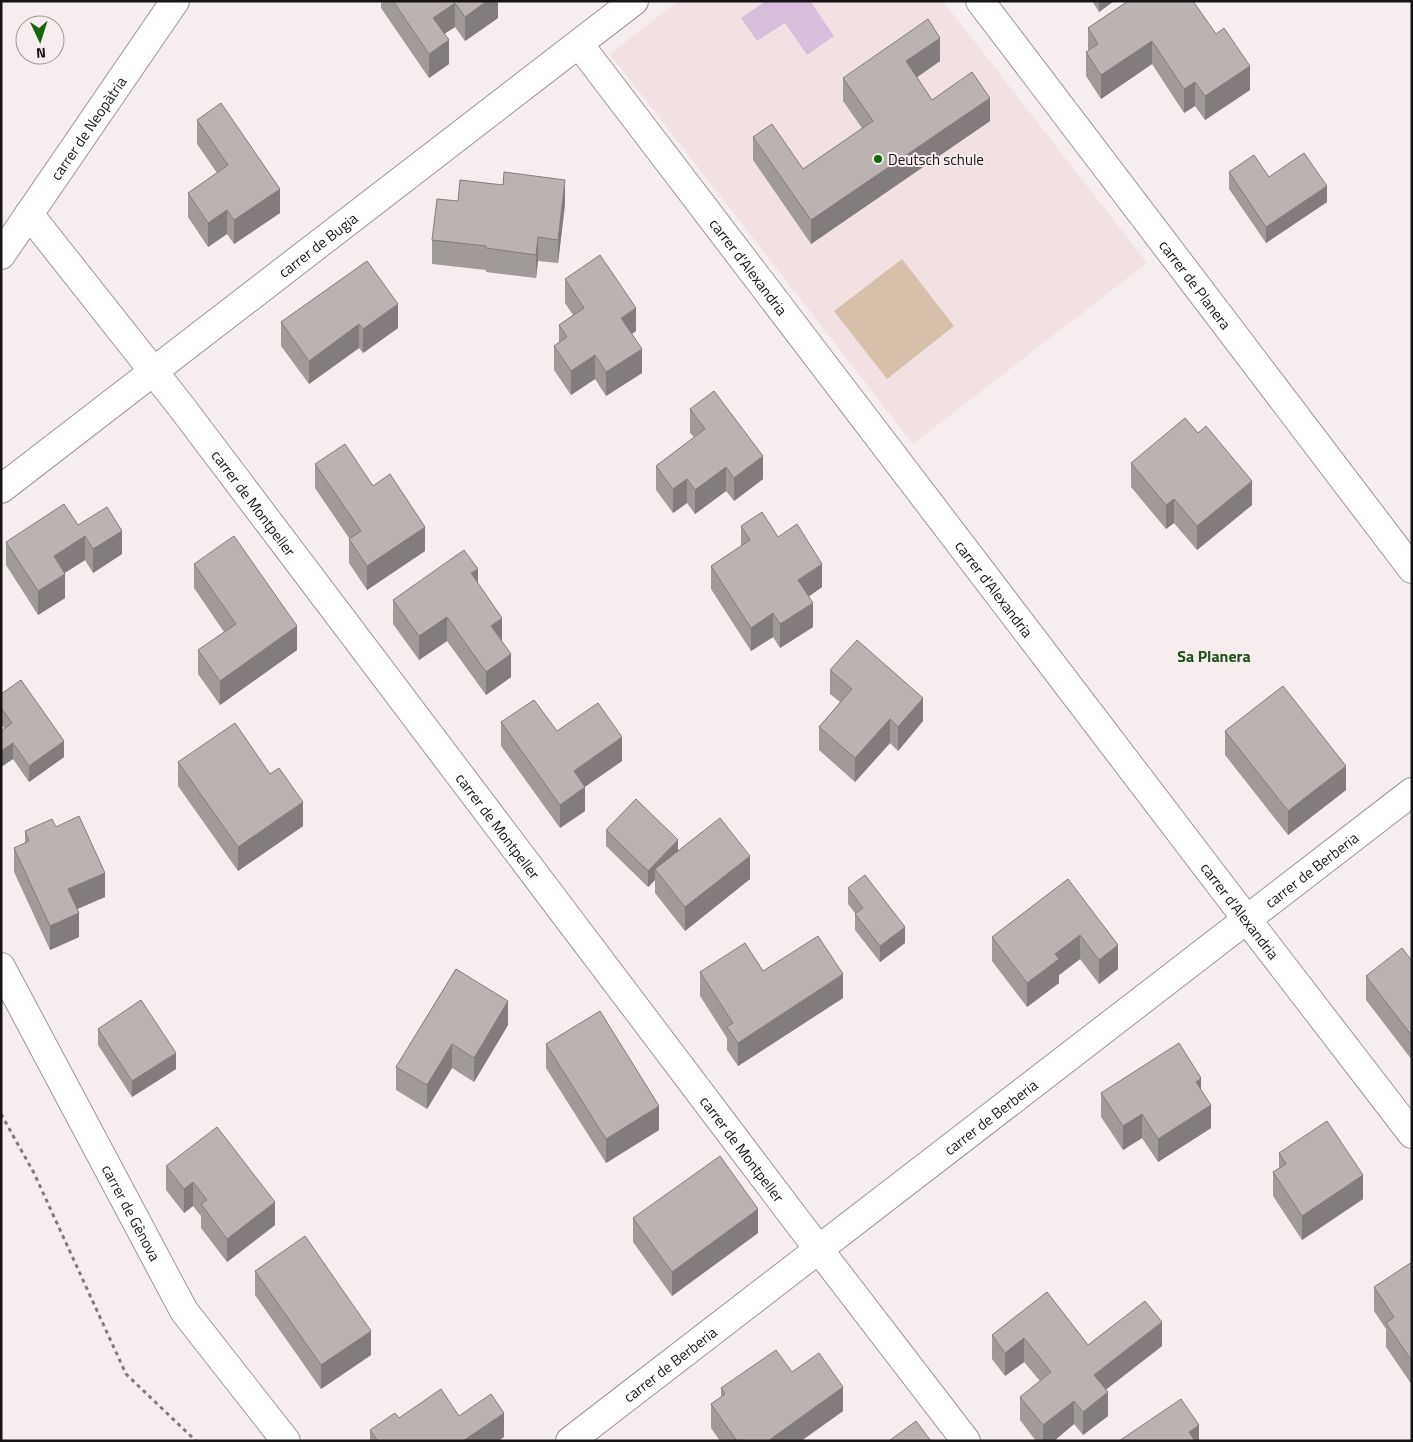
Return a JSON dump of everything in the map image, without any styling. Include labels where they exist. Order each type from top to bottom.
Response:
[{"type":"street","name":"carrer de Neopàtria","points":[[1,255],[175,1]]},
{"type":"street","name":"carrer de Bugia","points":[[1,489],[634,1]]},
{"type":"street","name":"carrer de Planera","points":[[980,1],[1412,569]]},
{"type":"street","name":"carrer d'Alexandria","points":[[579,44],[1412,1134]]},
{"type":"street","name":"carrer de Montpeller","points":[[29,214],[154,371],[966,1441]]},
{"type":"street","name":"carrer de Berberia","points":[[570,1441],[1412,792]]},
{"type":"street","name":"carrer de Gènova","points":[[1,967],[184,1311],[286,1441]]},
{"type":"path","points":[[1,1114],[34,1173],[126,1374],[196,1441]]},
{"type":"shaded area","name":"Deutsch schule","points":[[678,1],[943,1],[1147,263],[913,444],[610,54]]},
{"type":"shaded area","points":[[766,1],[810,1],[834,36],[807,55],[785,23],[757,41],[741,18]]},
{"type":"shaded area","points":[[902,259],[954,326],[887,379],[834,311]]},
{"type":"building","points":[[393,1],[487,1],[465,17],[455,3],[433,18],[449,40],[429,54]]},
{"type":"building","points":[[1128,1],[1193,1],[1216,34],[1224,28],[1250,66],[1205,96],[1195,82],[1184,89],[1152,41],[1101,75],[1086,52],[1098,44],[1088,28]]},
{"type":"building","points":[[928,19],[940,38],[906,61],[932,100],[972,72],[990,98],[811,220],[753,137],[772,124],[803,169],[873,121],[843,78]]},
{"type":"building","points":[[221,103],[280,189],[234,220],[227,210],[208,223],[188,193],[228,165],[197,120]]},
{"type":"building","points":[[1304,153],[1327,186],[1266,227],[1229,172],[1254,155],[1269,177]]},
{"type":"building","points":[[504,172],[565,180],[558,240],[538,237],[536,255],[486,248],[486,246],[432,240],[437,199],[458,201],[460,180],[503,185]]},
{"type":"building","points":[[600,255],[636,308],[621,318],[642,349],[606,372],[595,355],[571,371],[554,346],[567,337],[559,325],[584,308],[565,279]]},
{"type":"building","points":[[367,261],[398,304],[363,329],[359,324],[309,361],[281,322]]},
{"type":"building","points":[[714,391],[763,456],[734,478],[726,467],[695,490],[687,479],[673,489],[656,466],[705,429],[690,409]]},
{"type":"building","points":[[1185,418],[1198,433],[1206,426],[1252,481],[1197,526],[1174,499],[1166,505],[1131,463]]},
{"type":"building","points":[[345,444],[373,486],[390,474],[425,527],[367,566],[349,539],[361,531],[315,464]]},
{"type":"building","points":[[64,504],[78,525],[107,507],[122,531],[93,549],[85,536],[54,556],[65,574],[38,591],[6,542]]},
{"type":"building","points":[[762,512],[778,537],[797,524],[822,564],[798,580],[813,603],[780,624],[773,613],[751,628],[711,566],[750,540],[741,526]]},
{"type":"building","points":[[234,536],[297,626],[220,681],[198,650],[236,624],[194,564]]},
{"type":"building","points":[[464,550],[478,569],[471,573],[502,618],[491,626],[511,654],[486,672],[447,617],[419,636],[393,600]]},
{"type":"building","points":[[857,640],[923,698],[898,727],[890,719],[855,758],[819,727],[852,689],[830,670]]},
{"type":"building","points":[[21,680],[64,741],[29,766],[13,743],[1,751],[1,731],[12,723],[1,708],[1,694]]},
{"type":"building","points":[[1283,686],[1346,766],[1288,811],[1225,731]]},
{"type":"building","points":[[534,700],[557,731],[598,703],[622,737],[574,771],[585,787],[560,805],[501,722]]},
{"type":"building","points":[[235,723],[270,774],[279,768],[303,802],[238,847],[178,762]]},
{"type":"building","points":[[636,799],[678,840],[648,871],[606,830]]},
{"type":"building","points":[[79,816],[105,873],[68,889],[79,913],[50,926],[14,848],[29,841],[25,831],[52,819],[56,827]]},
{"type":"building","points":[[720,818],[750,856],[685,907],[655,869]]},
{"type":"building","points":[[865,875],[905,927],[880,946],[855,914],[863,908],[848,888]]},
{"type":"building","points":[[1068,879],[1118,945],[1099,960],[1080,935],[1055,954],[1059,959],[1027,983],[992,937]]},
{"type":"building","points":[[818,936],[843,974],[738,1043],[727,1027],[733,1023],[700,972],[745,943],[763,971]]},
{"type":"building","points":[[1402,948],[1412,961],[1412,1036],[1366,976]]},
{"type":"building","points":[[456,969],[508,1001],[474,1058],[452,1044],[427,1085],[396,1067]]},
{"type":"building","points":[[141,1000],[176,1053],[132,1081],[98,1029]]},
{"type":"building","points":[[600,1011],[659,1106],[606,1139],[546,1044]]},
{"type":"building","points":[[1179,1043],[1201,1078],[1196,1082],[1211,1105],[1158,1139],[1142,1114],[1123,1126],[1101,1093]]},
{"type":"building","points":[[1327,1121],[1363,1175],[1302,1216],[1273,1172],[1286,1164],[1279,1153]]},
{"type":"building","points":[[217,1127],[275,1202],[227,1239],[201,1204],[207,1200],[193,1182],[184,1189],[166,1166]]},
{"type":"building","points":[[720,1156],[758,1209],[672,1272],[633,1218]]},
{"type":"building","points":[[305,1236],[371,1331],[321,1365],[255,1271]]},
{"type":"building","points":[[1412,1262],[1412,1361],[1386,1323],[1394,1317],[1374,1287]]},
{"type":"building","points":[[1047,1292],[1088,1345],[1145,1301],[1162,1322],[1094,1375],[1108,1392],[1083,1412],[1074,1401],[1043,1425],[1020,1397],[1051,1372],[1024,1338],[1005,1353],[992,1335]]},
{"type":"building","points":[[776,1350],[792,1372],[819,1353],[843,1387],[768,1441],[737,1441],[711,1404],[725,1394],[721,1388]]},
{"type":"building","points":[[441,1389],[459,1416],[491,1394],[504,1413],[463,1441],[378,1441],[370,1430],[395,1413],[399,1418]]},
{"type":"building","points":[[1181,1399],[1199,1425],[1189,1432],[1195,1441],[1119,1441]]},
{"type":"building","points":[[916,1421],[931,1441],[889,1441]]},
{"type":"place","name":"Deutsch schule","points":[[878,159]]},
{"type":"district","name":"Sa Planera","points":[[1214,656]]}]
